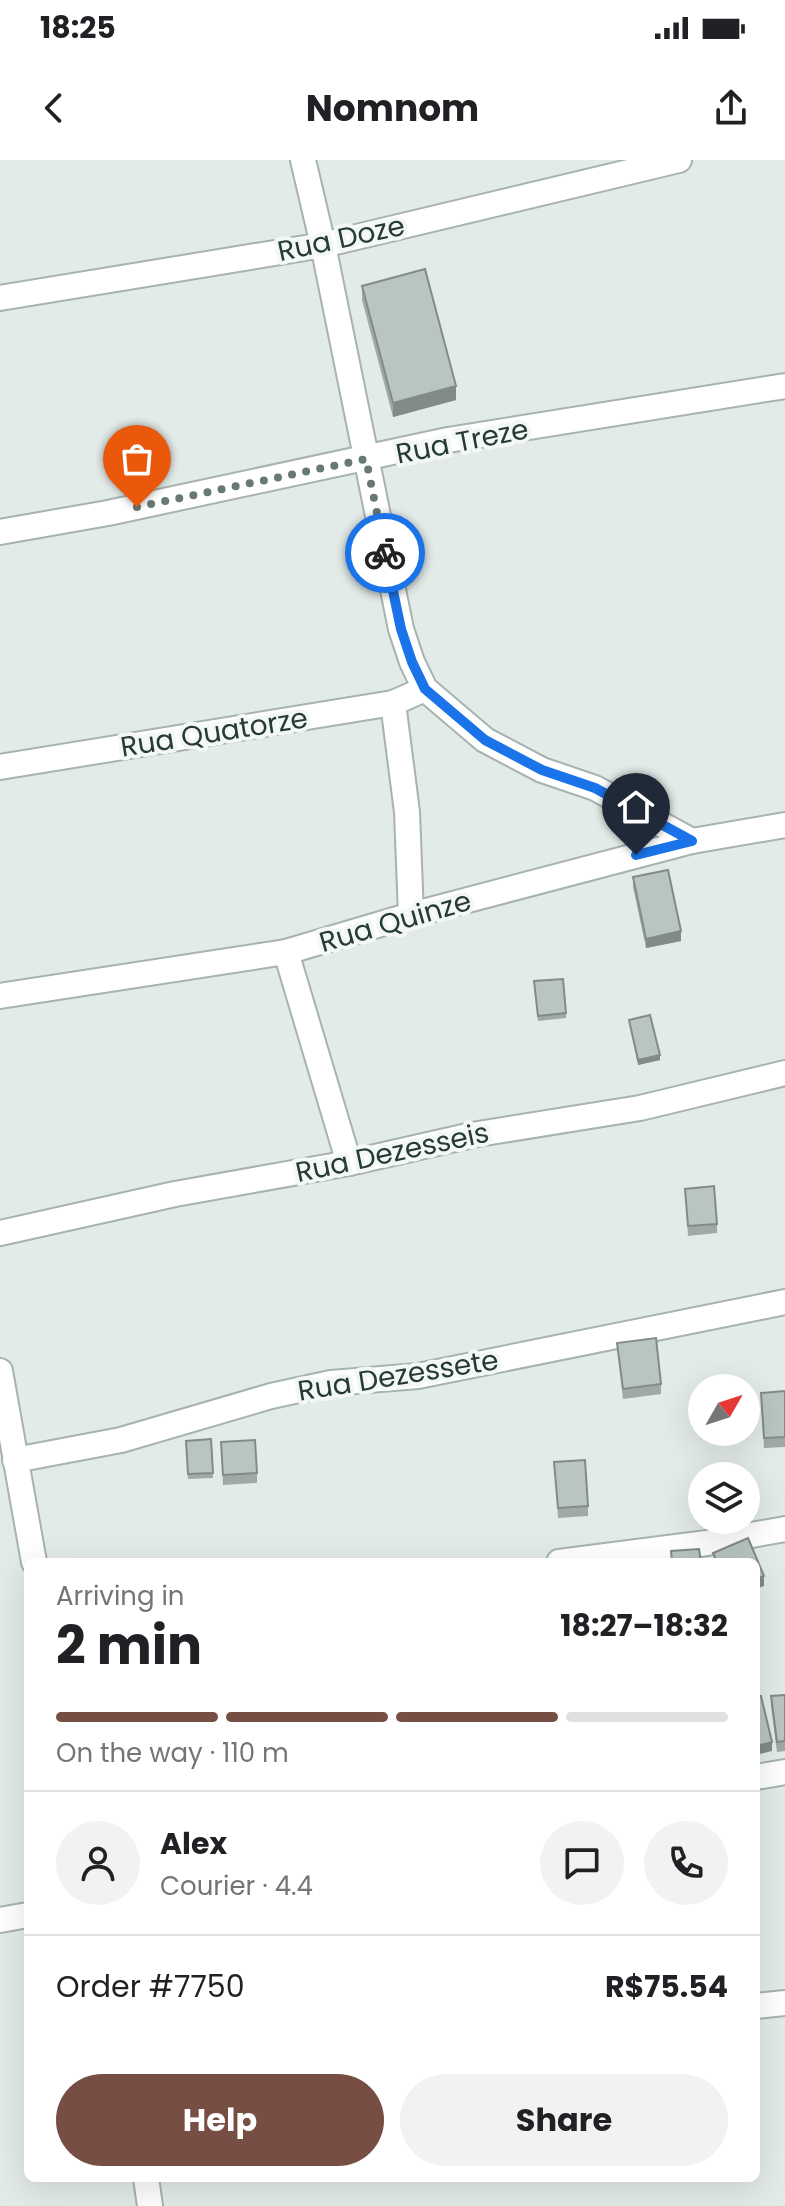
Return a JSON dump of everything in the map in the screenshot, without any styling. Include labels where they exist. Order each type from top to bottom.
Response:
[{"type":"street","points":[[303,160],[401,629],[425,689],[485,740],[542,770],[595,788],[692,841]]},
{"type":"street","name":"Rua Doze","points":[[0,298],[323,245],[679,160]]},
{"type":"street","name":"Rua Treze","points":[[0,532],[108,513],[448,440],[785,386]]},
{"type":"street","name":"Rua Quatorze","points":[[0,767],[393,703],[425,689]]},
{"type":"street","points":[[393,703],[407,812],[411,915]]},
{"type":"street","name":"Rua Quinze","points":[[0,996],[286,952],[411,915],[692,841],[785,825]]},
{"type":"street","points":[[286,952],[349,1163]]},
{"type":"street","name":"Rua Dezesseis","points":[[0,1233],[175,1194],[349,1163],[472,1135],[640,1108],[785,1073]]},
{"type":"street","name":"Rua Dezessete","points":[[15,1460],[121,1440],[271,1396],[331,1383],[418,1376],[785,1302]]},
{"type":"street","points":[[0,1371],[33,1558]]},
{"type":"street","points":[[590,1558],[785,1529]]},
{"type":"street","points":[[760,1776],[785,1772]]},
{"type":"street","points":[[0,1920],[24,1916]]},
{"type":"street","points":[[760,2006],[785,2003]]},
{"type":"street","points":[[147,2182],[150,2206]]},
{"type":"building","points":[[425,269],[456,386],[393,403],[362,286]]},
{"type":"building","points":[[668,870],[681,931],[646,939],[633,877]]},
{"type":"building","points":[[563,979],[566,1013],[538,1016],[534,981]]},
{"type":"building","points":[[650,1015],[660,1055],[638,1060],[629,1020]]},
{"type":"building","points":[[714,1186],[717,1224],[688,1226],[685,1189]]},
{"type":"building","points":[[656,1338],[661,1384],[623,1389],[617,1343]]},
{"type":"building","points":[[785,1391],[785,1437],[764,1438],[761,1393]]},
{"type":"building","points":[[211,1439],[213,1473],[188,1474],[186,1441]]},
{"type":"building","points":[[255,1440],[257,1473],[223,1475],[221,1442]]},
{"type":"building","points":[[585,1460],[588,1506],[558,1508],[554,1462]]},
{"type":"building","points":[[748,1538],[756,1558],[715,1558],[713,1553]]},
{"type":"building","points":[[699,1549],[700,1558],[672,1558],[671,1551]]},
{"type":"building","points":[[785,1695],[785,1741],[777,1742],[771,1696]]},
{"type":"building","points":[[760,1696],[772,1742],[760,1745]]},
{"type":"way so far","points":[[137,507],[366,459],[385,553]]},
{"type":"route","points":[[385,553],[401,629],[425,689],[485,740],[542,770],[595,788],[692,841],[636,855]]}]
